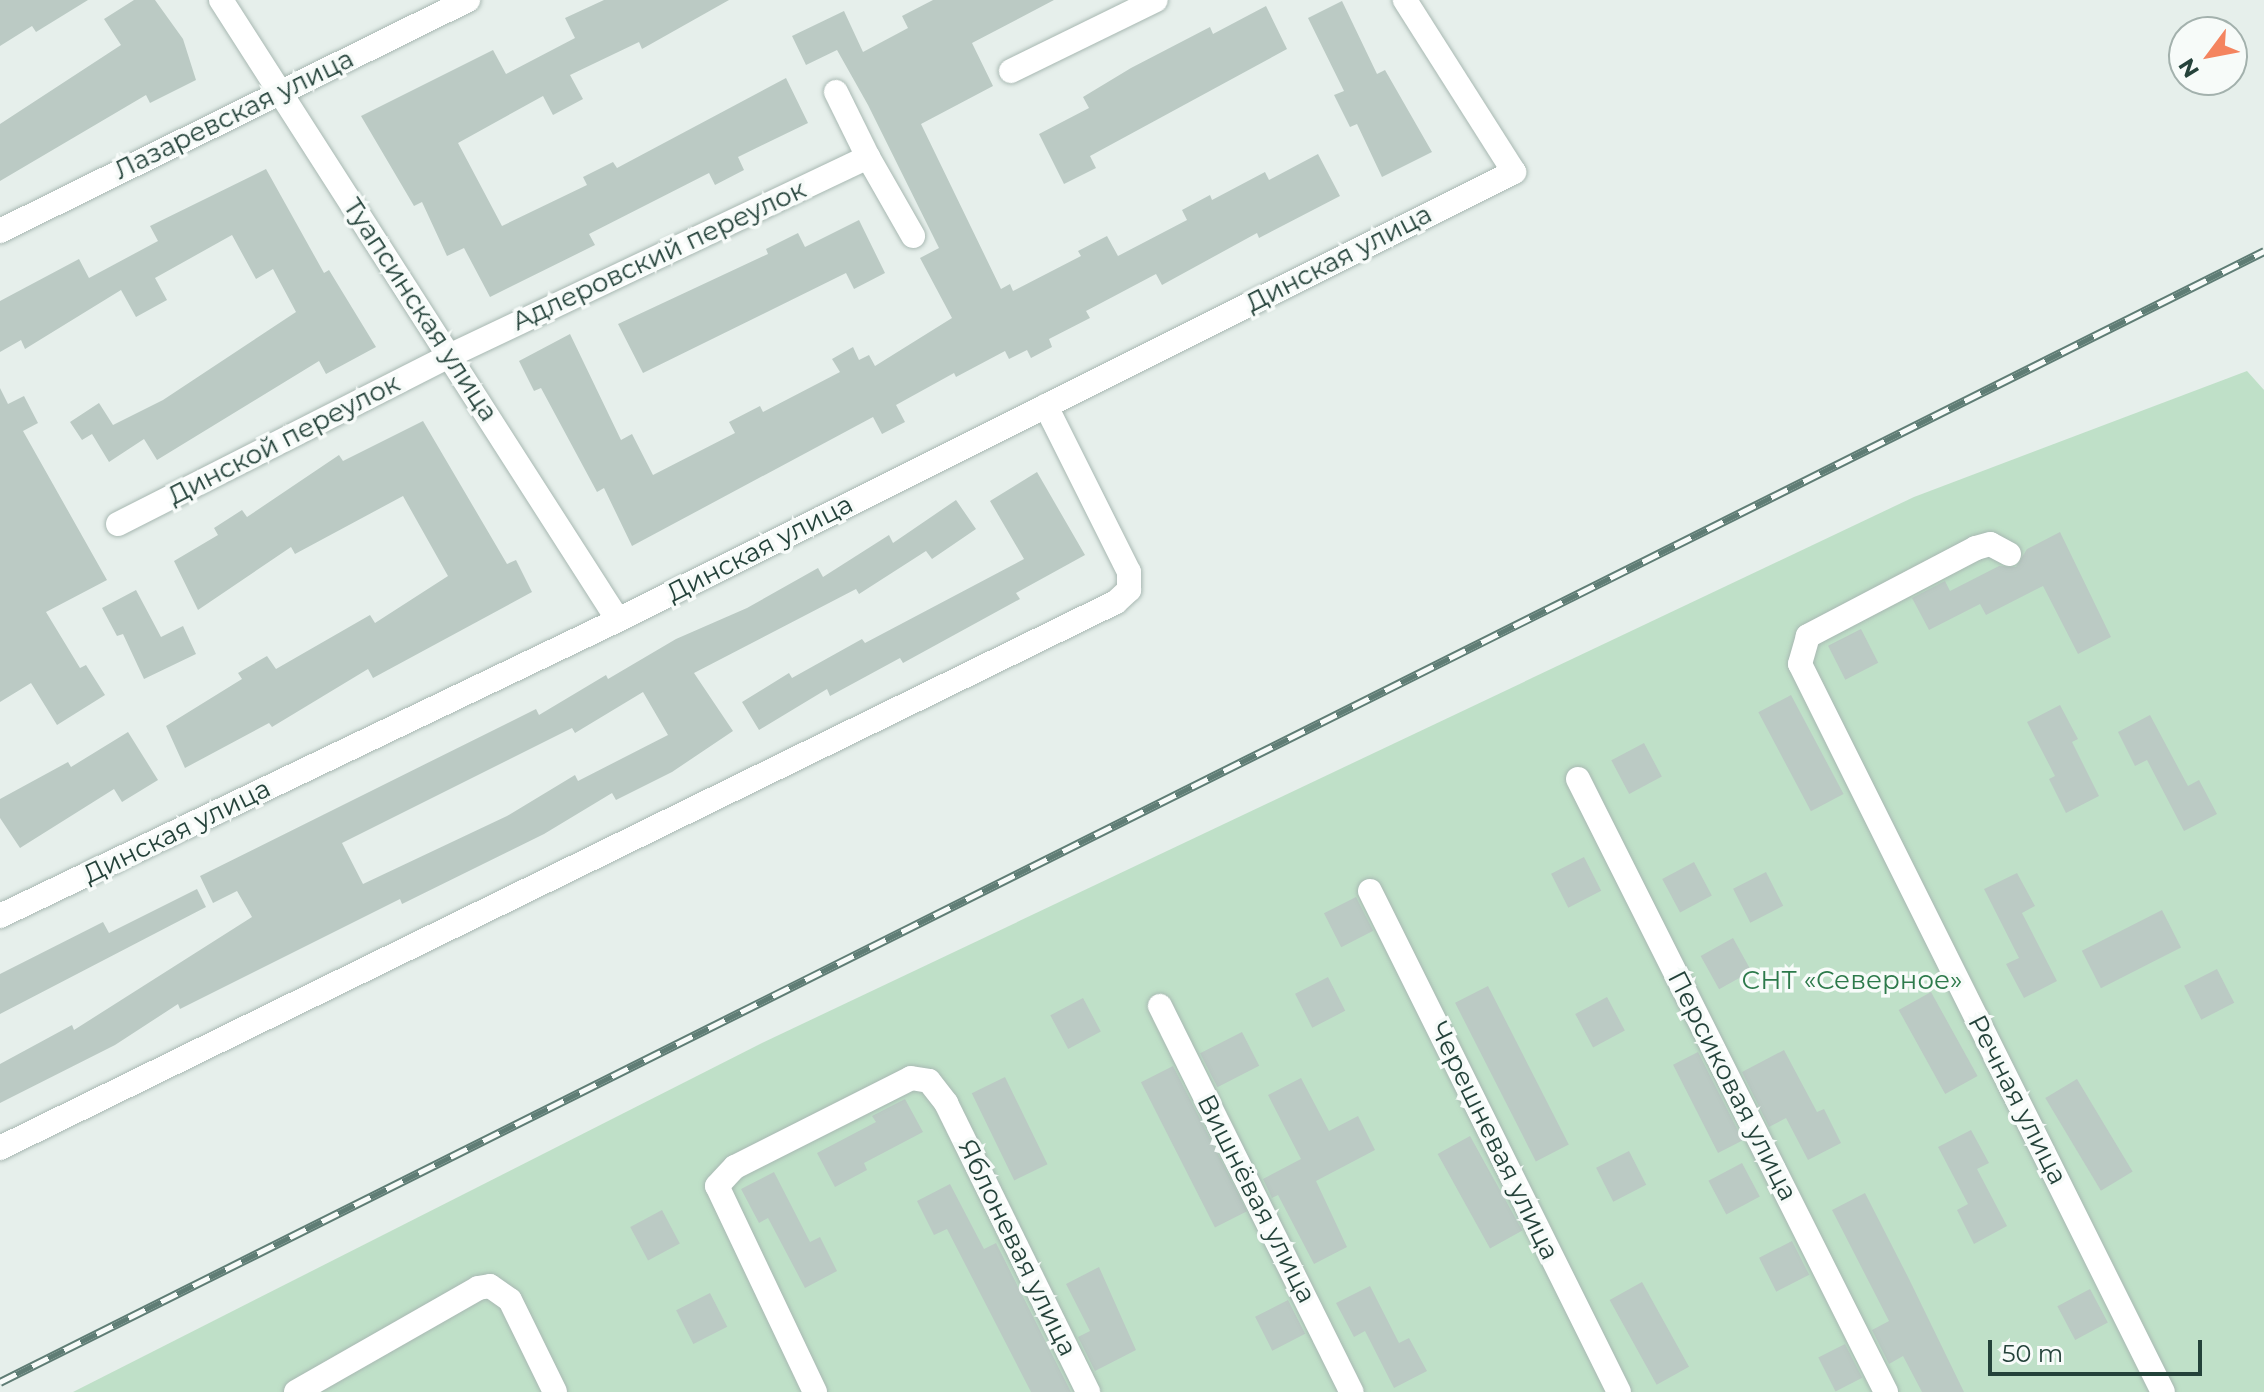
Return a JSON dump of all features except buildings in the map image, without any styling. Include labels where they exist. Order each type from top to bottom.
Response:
[{"type":"street","name":"Туапсинская улица","points":[[221,0],[618,620]]},
{"type":"street","name":"Лазаревская улица","points":[[0,231],[468,0]]},
{"type":"street","points":[[1011,71],[1156,0]]},
{"type":"street","name":"Динская улица","points":[[0,916],[618,620],[1514,172],[1405,0]]},
{"type":"street","points":[[836,92],[868,157],[913,236]]},
{"type":"street","name":"Адлеровский переулок","points":[[449,356],[868,157]]},
{"type":"street","name":"Динской переулок","points":[[118,524],[449,356]]},
{"type":"street","points":[[0,1148],[1116,602],[1129,590],[1129,572],[1046,406]]},
{"type":"street","name":"Речная улица","points":[[2009,554],[1990,544],[1976,548],[1808,636],[1800,650],[1806,680],[2163,1392]]},
{"type":"street","name":"Персиковая улица","points":[[1578,779],[1886,1392]]},
{"type":"street","name":"Черешневая улица","points":[[1370,891],[1619,1392]]},
{"type":"street","name":"Вишнёвая улица","points":[[1160,1006],[1352,1392]]},
{"type":"street","name":"Яблоневая улица","points":[[815,1392],[720,1201],[717,1186],[735,1167],[911,1078],[929,1081],[946,1103],[1088,1392]]},
{"type":"street","points":[[296,1392],[478,1288],[500,1289],[510,1300],[555,1392]]},
{"type":"green space","name":"СНТ «Северное»","points":[[2247,371],[2264,390],[2264,1392],[73,1392],[762,1043],[1914,497]]},
{"type":"railway","points":[[0,1382],[2264,251]]}]
